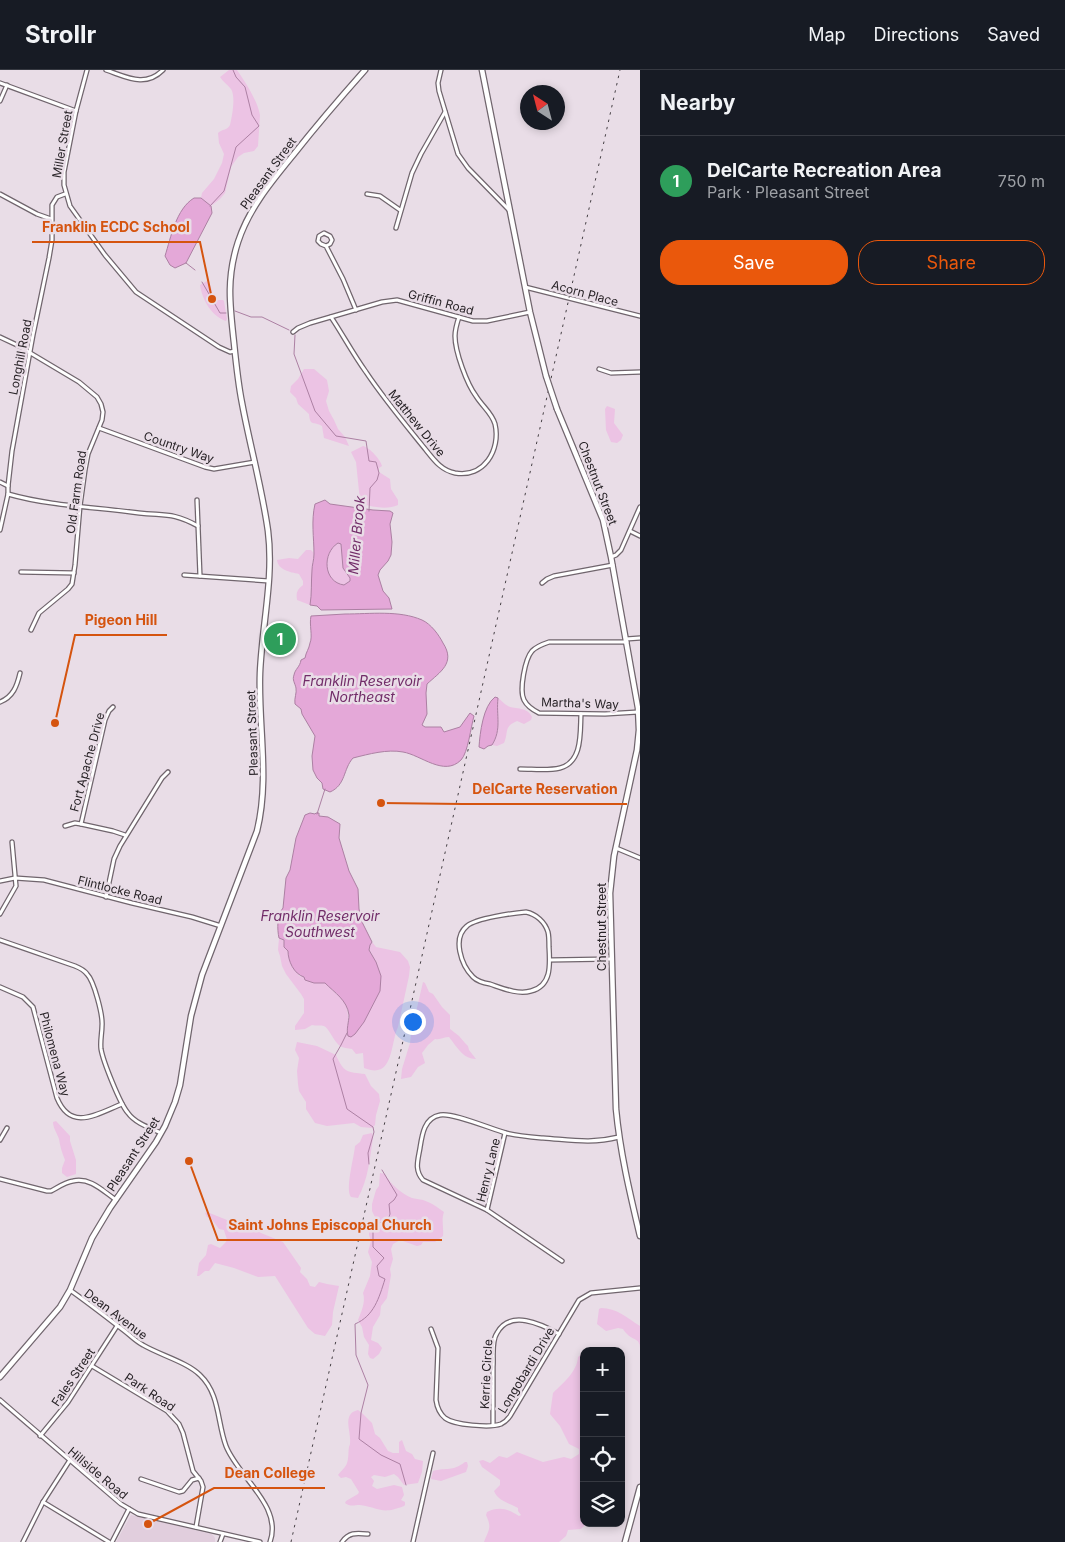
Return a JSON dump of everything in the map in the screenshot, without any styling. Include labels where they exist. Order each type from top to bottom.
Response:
[{"type":"street","name":"Miller Street","points":[[86,70],[64,172],[65,194],[70,206],[77,218],[136,292],[218,347],[230,352],[235,351]]},
{"type":"street","points":[[106,70],[130,78],[147,80],[158,75],[163,70]]},
{"type":"street","name":"Pleasant Street","points":[[0,1377],[60,1307],[70,1290],[92,1238],[161,1133],[175,1102],[185,1060],[193,1007],[202,975],[253,843],[260,816],[264,778],[260,675],[270,552],[255,462],[241,396],[229,303],[229,283],[234,254],[246,222],[256,203],[285,164],[365,70]]},
{"type":"street","points":[[440,70],[439,91],[458,154],[462,161],[511,213]]},
{"type":"street","name":"Chestnut Street","points":[[482,70],[530,312],[546,376],[557,409],[603,520],[627,640],[638,712],[639,745],[616,848],[610,893],[616,1103],[619,1137],[640,1236]]},
{"type":"street","points":[[0,83],[76,111]]},
{"type":"street","points":[[0,101],[6,85]]},
{"type":"street","points":[[396,228],[412,173],[445,112]]},
{"type":"street","points":[[0,194],[37,214],[51,218]]},
{"type":"street","name":"Longhill Road","points":[[0,530],[8,494],[13,444],[32,335],[52,240],[51,218],[53,202],[57,197],[65,194]]},
{"type":"street","points":[[367,194],[380,196],[401,210]]},
{"type":"street","points":[[326,246],[332,240],[330,236],[324,233],[320,234],[318,241],[326,246],[356,310]]},
{"type":"street","name":"Acorn Place","points":[[525,287],[640,316]]},
{"type":"street","name":"Griffin Road","points":[[293,332],[307,324],[382,302],[396,300],[472,321],[482,321],[530,312]]},
{"type":"street","name":"Matthew Drive","points":[[331,317],[371,379],[430,455],[442,467],[461,473],[471,472],[484,464],[493,454],[496,438],[492,417],[477,398],[466,378],[456,341],[455,332],[459,318]]},
{"type":"street","name":"Old Farm Road","points":[[0,337],[79,382],[94,394],[102,408],[103,416],[88,454],[80,506],[74,573],[70,586],[39,613],[31,630]]},
{"type":"street","points":[[599,369],[612,373],[640,372]]},
{"type":"street","name":"Country Way","points":[[99,428],[214,469],[255,462]]},
{"type":"street","points":[[0,482],[8,486]]},
{"type":"street","points":[[8,494],[34,501],[169,514],[183,518],[198,526]]},
{"type":"street","points":[[197,500],[200,576]]},
{"type":"street","points":[[611,557],[621,550],[640,507]]},
{"type":"street","points":[[630,531],[640,536]]},
{"type":"street","points":[[542,583],[554,576],[613,565]]},
{"type":"street","points":[[21,572],[74,573]]},
{"type":"street","points":[[184,575],[269,581]]},
{"type":"street","name":"Martha's Way","points":[[638,712],[581,714],[539,712],[533,710],[526,703],[522,692],[523,678],[530,654],[539,645],[549,642],[640,638]]},
{"type":"street","points":[[0,702],[6,699],[12,692],[20,673]]},
{"type":"street","name":"Fort Apache Drive","points":[[81,824],[105,720],[113,707]]},
{"type":"street","points":[[520,769],[558,768],[573,760],[578,749],[581,714]]},
{"type":"street","points":[[106,897],[114,859],[125,835],[162,778],[168,772]]},
{"type":"street","points":[[65,826],[75,823],[113,830],[125,835]]},
{"type":"street","points":[[0,914],[16,886],[12,842]]},
{"type":"street","points":[[616,848],[640,858]]},
{"type":"street","name":"Flintlocke Road","points":[[0,881],[15,878],[44,880],[106,897],[192,916],[221,926]]},
{"type":"street","points":[[519,913],[531,913],[540,919],[548,931],[550,960],[548,977],[540,988],[524,992],[500,987],[483,982],[472,976],[459,951],[460,937],[465,928],[475,921],[519,913]]},
{"type":"street","points":[[0,940],[82,969],[87,973],[93,986],[102,1020],[101,1041],[103,1056],[122,1104],[133,1119],[161,1133]]},
{"type":"street","points":[[550,960],[611,959]]},
{"type":"street","name":"Philomena Way","points":[[0,987],[23,997],[33,1007],[57,1098],[63,1110],[73,1117],[84,1118],[122,1104]]},
{"type":"street","points":[[562,1261],[487,1210],[432,1185],[420,1177],[417,1170],[417,1162],[422,1137],[428,1122],[434,1117],[443,1114],[506,1133],[588,1142],[619,1137]]},
{"type":"street","points":[[0,1140],[7,1128]]},
{"type":"street","name":"Henry Lane","points":[[487,1210],[506,1133]]},
{"type":"street","points":[[0,1179],[47,1191],[51,1191],[71,1181],[82,1180],[100,1188],[116,1200]]},
{"type":"street","name":"Longobardi Drive","points":[[431,1328],[438,1348],[436,1400],[440,1412],[448,1420],[455,1422],[493,1425],[502,1423],[510,1416],[576,1303],[591,1293],[640,1288]]},
{"type":"street","name":"Dean Avenue","points":[[70,1290],[141,1344],[196,1372],[207,1384],[213,1394],[220,1414],[222,1431],[231,1456],[264,1503],[271,1517],[274,1533],[270,1542]]},
{"type":"street","name":"Kerrie Circle","points":[[493,1425],[496,1333],[509,1322],[521,1320],[534,1322],[559,1334]]},
{"type":"street","name":"Fales Street","points":[[40,1436],[68,1402],[117,1326]]},
{"type":"street","name":"Park Road","points":[[92,1366],[167,1411],[179,1424],[193,1471],[202,1481],[203,1491],[196,1527]]},
{"type":"street","name":"Hillside Road","points":[[0,1400],[40,1436],[129,1509],[138,1514],[260,1542]]},
{"type":"street","points":[[413,1542],[433,1453]]},
{"type":"street","points":[[23,1542],[43,1502],[70,1460]]},
{"type":"street","points":[[141,1479],[183,1492],[192,1480],[199,1478]]},
{"type":"street","points":[[625,1542],[640,1487]]},
{"type":"street","points":[[43,1502],[111,1542],[129,1509]]},
{"type":"street","points":[[342,1542],[347,1535],[354,1533],[368,1534]]},
{"type":"street","points":[[220,1542],[223,1534]]},
{"type":"shaded area","points":[[229,70],[237,70],[256,103],[260,115],[258,146],[254,151],[244,153],[238,157],[231,167],[225,193],[211,206],[201,198],[202,193],[214,179],[224,154],[219,143],[218,133],[230,125],[233,97],[231,89],[220,77]]},
{"type":"shaded area","points":[[207,281],[211,286],[211,296],[214,300],[224,301],[226,321],[216,315],[205,301],[200,285]]},
{"type":"shaded area","points":[[304,369],[314,369],[327,380],[329,391],[326,401],[329,411],[349,446],[324,438],[322,426],[311,422],[309,414],[298,404],[296,398],[290,392],[291,386]]},
{"type":"shaded area","points":[[607,406],[615,409],[614,423],[623,435],[617,443],[611,442],[606,430],[605,409]]},
{"type":"shaded area","points":[[363,446],[371,451],[379,460],[382,466],[379,468],[379,472],[390,479],[391,489],[398,500],[398,505],[380,508],[362,504],[360,501],[356,462],[351,452]]},
{"type":"shaded area","points":[[338,543],[341,544],[343,568],[350,578],[350,581],[344,585],[332,579],[327,567],[329,553]]},
{"type":"shaded area","points":[[306,550],[311,550],[314,553],[310,605],[297,600],[297,591],[303,585],[299,574],[282,568],[277,560],[298,559]]},
{"type":"shaded area","points":[[498,698],[508,706],[527,711],[532,717],[531,720],[524,724],[517,721],[510,725],[504,743],[497,746],[492,745],[498,728]]},
{"type":"shaded area","points":[[279,938],[283,940],[299,976],[305,977],[306,980],[314,983],[325,983],[345,1003],[348,1014],[347,1032],[372,954],[369,950],[372,942],[376,947],[400,952],[408,961],[410,967],[409,976],[392,1051],[386,1065],[381,1069],[374,1070],[364,1068],[363,1053],[356,1054],[352,1049],[340,1046],[324,1026],[312,1025],[305,1029],[295,1030],[295,1026],[304,1013],[304,999],[282,966],[278,950]]},
{"type":"shaded area","points":[[423,982],[429,992],[433,994],[450,1015],[450,1029],[468,1046],[476,1059],[464,1055],[449,1037],[435,1039],[422,1053],[425,1063],[418,1067],[411,1077],[401,1079],[402,1069],[410,1043],[412,1025]]},
{"type":"shaded area","points":[[297,1042],[317,1046],[336,1055],[341,1065],[347,1070],[365,1074],[371,1086],[379,1094],[380,1101],[375,1125],[372,1128],[361,1127],[354,1123],[327,1126],[315,1123],[306,1109],[306,1102],[299,1091],[297,1071],[299,1058],[295,1050]]},
{"type":"shaded area","points":[[56,1121],[70,1136],[76,1160],[76,1174],[67,1177],[62,1173],[65,1160],[53,1122]]},
{"type":"shaded area","points":[[372,1133],[371,1153],[364,1184],[358,1198],[351,1197],[349,1181],[355,1146],[360,1142],[363,1135]]},
{"type":"shaded area","points":[[380,1173],[385,1174],[393,1185],[404,1194],[429,1202],[444,1212],[443,1236],[435,1242],[423,1242],[417,1246],[400,1240],[393,1244],[391,1249],[393,1259],[387,1298],[381,1306],[380,1315],[373,1327],[371,1340],[378,1343],[382,1348],[373,1359],[368,1354],[369,1345],[358,1320],[364,1303],[363,1293],[370,1276],[372,1262],[368,1252],[371,1241],[369,1226],[375,1217],[372,1211],[372,1204],[379,1186]]},
{"type":"shaded area","points":[[207,1212],[227,1220],[235,1219],[241,1223],[251,1224],[261,1233],[283,1242],[301,1268],[300,1272],[307,1279],[310,1286],[315,1287],[319,1282],[339,1286],[332,1325],[325,1336],[315,1334],[308,1328],[275,1276],[258,1277],[215,1263],[209,1271],[205,1271],[197,1276],[199,1263],[206,1255],[208,1245],[211,1244],[220,1248],[227,1240],[224,1230],[219,1229],[211,1218],[207,1217],[205,1213]]},
{"type":"shaded area","points":[[607,1308],[617,1312],[640,1326],[640,1345],[638,1341],[628,1335],[623,1329],[618,1328],[606,1331],[597,1324],[599,1309]]},
{"type":"shaded area","points":[[580,1355],[580,1527],[583,1527],[581,1529],[568,1530],[566,1536],[559,1542],[484,1542],[489,1529],[487,1512],[503,1509],[519,1516],[521,1515],[518,1508],[501,1499],[496,1494],[494,1491],[500,1485],[500,1480],[482,1467],[479,1461],[483,1460],[490,1463],[499,1456],[507,1458],[517,1452],[543,1462],[564,1457],[571,1459],[579,1454],[579,1449],[569,1444],[560,1426],[550,1414],[553,1393],[569,1377],[575,1368]]},
{"type":"shaded area","points":[[358,1410],[372,1423],[375,1434],[380,1438],[388,1451],[399,1453],[399,1442],[402,1440],[406,1451],[412,1454],[415,1459],[423,1461],[418,1483],[404,1485],[394,1474],[385,1477],[374,1475],[371,1477],[374,1481],[372,1486],[377,1489],[394,1485],[402,1487],[404,1495],[401,1500],[405,1502],[404,1506],[396,1509],[381,1510],[345,1503],[359,1492],[351,1479],[341,1478],[338,1475],[346,1466],[348,1459],[350,1439],[348,1424],[350,1415]]},
{"type":"shaded area","points":[[467,1462],[468,1466],[466,1472],[441,1481],[431,1479],[433,1471],[453,1468]]},
{"type":"shaded area","points":[[131,1515],[212,1534],[215,1542],[116,1542]]},
{"type":"water","points":[[194,198],[201,198],[211,206],[212,213],[186,263],[175,268],[170,265],[165,256],[178,216]]},
{"type":"water","points":[[325,500],[330,504],[390,511],[393,513],[390,524],[391,555],[378,575],[392,609],[321,610],[317,606],[310,605],[314,556],[313,523],[315,504]],"holes":[[[338,543],[341,544],[343,568],[350,578],[350,581],[344,585],[332,579],[327,567],[329,553]]]},
{"type":"water","name":"Franklin Reservoir Northeast","points":[[384,613],[404,615],[422,620],[437,633],[447,650],[448,656],[445,666],[427,684],[427,714],[422,725],[425,727],[441,727],[444,732],[460,727],[470,713],[474,716],[467,746],[461,760],[454,765],[440,766],[403,752],[391,751],[372,754],[353,758],[339,785],[330,792],[323,789],[322,783],[313,770],[312,756],[315,736],[301,709],[295,704],[296,690],[293,677],[301,660],[305,658],[310,645],[311,616]]},
{"type":"water","points":[[495,697],[498,698],[497,733],[492,745],[484,749],[479,747],[483,720],[491,701]]},
{"type":"water","name":"Franklin Reservoir Southwest","points":[[316,813],[340,824],[339,838],[349,871],[358,889],[362,922],[372,942],[369,950],[381,976],[380,991],[364,1022],[351,1037],[348,1036],[349,1015],[346,1005],[325,983],[314,983],[305,980],[304,977],[297,973],[290,963],[288,951],[284,947],[284,940],[279,938],[278,934],[286,878],[290,870],[296,838],[305,815]]},
{"type":"waterway","name":"Miller Brook","points":[[210,206],[224,191],[236,147],[259,126],[252,115],[245,87],[236,77],[233,70]]},
{"type":"waterway","name":"Miller Brook","points":[[186,263],[195,270]]},
{"type":"waterway","name":"Miller Brook","points":[[202,282],[220,313],[226,313]]},
{"type":"waterway","name":"Miller Brook","points":[[235,311],[251,317],[262,317],[289,330]]},
{"type":"waterway","name":"Miller Brook","points":[[295,335],[294,354],[315,411],[336,436],[366,441],[369,461],[376,462],[379,473],[377,480],[370,488],[369,511]]},
{"type":"waterway","name":"Miller Brook","points":[[317,814],[325,789]]},
{"type":"waterway","name":"Miller Brook","points":[[347,1033],[333,1059],[347,1109],[373,1127],[374,1132],[368,1153],[369,1164]]},
{"type":"waterway","name":"Miller Brook","points":[[382,1170],[397,1195],[389,1204],[390,1214],[388,1220],[373,1225],[373,1247],[384,1258],[377,1266],[379,1276],[385,1279],[383,1286],[375,1306],[367,1316],[355,1324],[356,1355],[368,1385],[361,1413],[359,1439],[381,1455],[400,1464],[406,1485]]},
{"type":"railway","points":[[291,1542],[620,70]]},
{"type":"place","name":"Franklin ECDC School","points":[[212,299]]},
{"type":"place","name":"DelCarte Recreation Area","points":[[280,639]]},
{"type":"place","name":"Pigeon Hill","points":[[55,723]]},
{"type":"place","name":"DelCarte Reservation","points":[[381,803]]},
{"type":"place","name":"Saint Johns Episcopal Church","points":[[189,1161]]},
{"type":"place","name":"Dean College","points":[[148,1524]]}]
